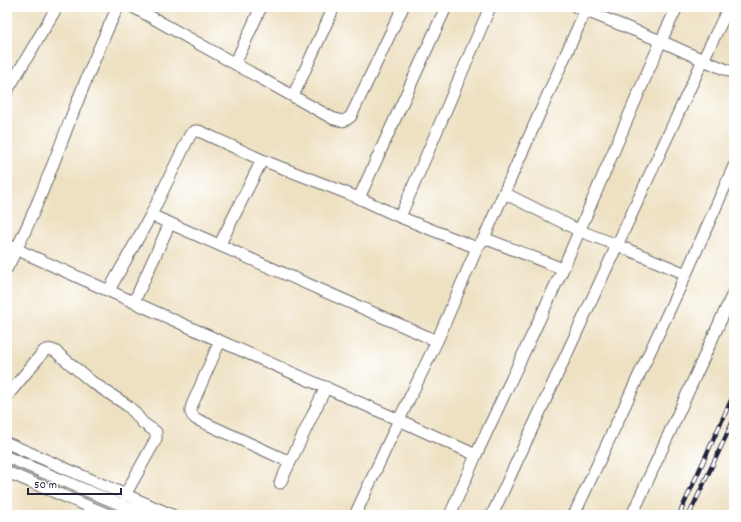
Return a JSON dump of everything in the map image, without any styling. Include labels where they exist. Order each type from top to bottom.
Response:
[{"type":"street","points":[[7,90],[57,7]]},
{"type":"street","points":[[7,268],[12,247],[46,181],[105,33],[118,7]]},
{"type":"street","points":[[133,7],[332,118],[341,121],[346,121],[351,116],[403,7]]},
{"type":"street","points":[[235,64],[261,7]]},
{"type":"street","points":[[293,96],[334,7]]},
{"type":"street","points":[[359,198],[446,7]]},
{"type":"street","points":[[400,217],[490,7]]},
{"type":"street","points":[[450,515],[476,455],[580,231],[677,7]]},
{"type":"street","points":[[492,515],[729,7]]},
{"type":"street","points":[[355,515],[437,340],[477,248],[484,238],[582,8],[734,73]]},
{"type":"street","points":[[109,290],[151,215],[190,135],[195,131],[199,131],[262,160],[359,198],[400,217],[477,248]]},
{"type":"street","points":[[220,244],[262,160]]},
{"type":"street","points":[[574,515],[686,274],[734,166]]},
{"type":"street","points":[[504,193],[580,231],[686,274]]},
{"type":"street","points":[[151,215],[437,340]]},
{"type":"street","points":[[134,302],[170,223]]},
{"type":"street","points":[[484,238],[563,269]]},
{"type":"street","points":[[12,247],[476,455]]},
{"type":"street","points":[[632,515],[734,291]]},
{"type":"street","points":[[220,341],[192,405],[190,411],[192,415],[196,419],[290,462]]},
{"type":"street","points":[[7,396],[44,352],[47,349],[51,349],[92,382],[128,406],[142,423],[156,432],[157,435],[125,495]]},
{"type":"street","points":[[280,483],[326,387]]},
{"type":"street","points":[[7,443],[172,515]]},
{"type":"street","points":[[7,457],[145,515]]},
{"type":"street","points":[[7,472],[109,515]]},
{"type":"railway","points":[[679,515],[734,394]]},
{"type":"railway","points":[[689,515],[734,419]]}]
